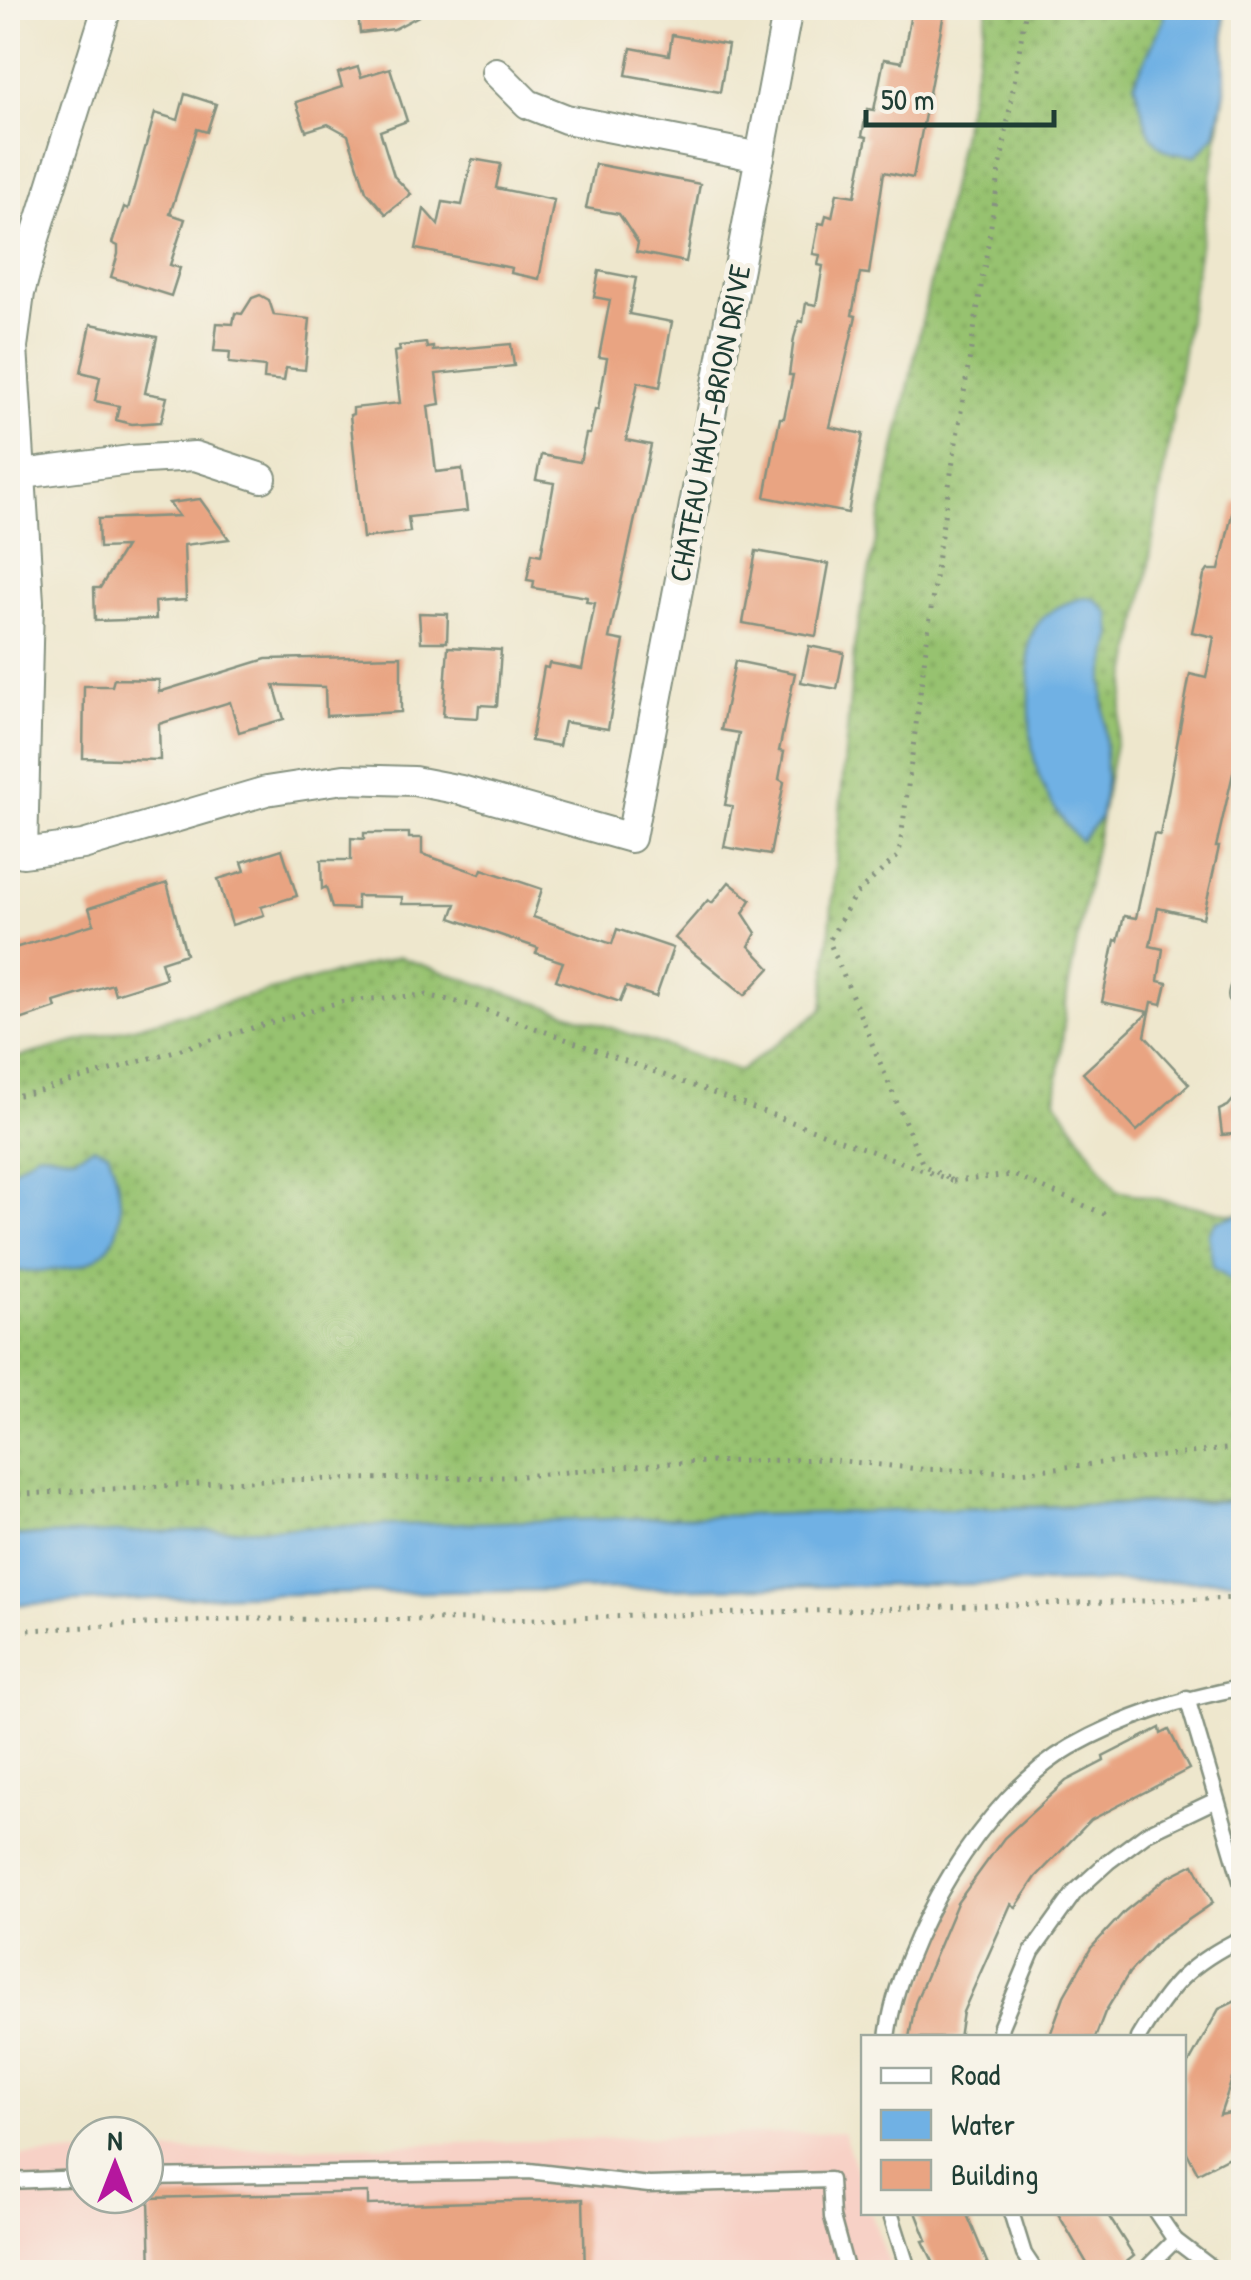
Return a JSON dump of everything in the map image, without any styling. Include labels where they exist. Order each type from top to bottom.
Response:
[{"type":"street","points":[[108,8],[20,293],[13,347],[23,474],[195,456],[262,478]]},
{"type":"street","name":"CHATEAU HAUT-BRION DRIVE","points":[[23,474],[29,602],[23,853],[82,845],[266,790],[344,780],[414,781],[462,790],[631,838],[788,8]]},
{"type":"street","points":[[496,72],[528,104],[566,120],[760,158]]},
{"type":"lane","points":[[888,2035],[900,1978],[952,1871],[996,1813],[1032,1777],[1068,1749],[1133,1716],[1186,1698],[1244,1686]]},
{"type":"lane","points":[[1186,1698],[1244,1891]]},
{"type":"lane","points":[[1000,2035],[1032,1952],[1075,1892],[1147,1833],[1216,1800]]},
{"type":"lane","points":[[1140,2035],[1166,1991],[1207,1955],[1244,1937]]},
{"type":"lane","points":[[165,2177],[530,2170],[649,2184],[830,2180],[832,2217],[847,2272]]},
{"type":"lane","points":[[8,2181],[65,2179]]},
{"type":"lane","points":[[891,2215],[909,2272]]},
{"type":"lane","points":[[1012,2215],[1024,2254],[1036,2272]]},
{"type":"lane","points":[[1158,2215],[1175,2240],[1217,2272]]},
{"type":"lane","points":[[1143,2272],[1175,2240]]},
{"type":"path","points":[[953,1180],[923,1165],[829,941],[854,896],[899,856],[939,548],[1026,8]]},
{"type":"path","points":[[8,1098],[344,1001],[426,995],[475,1006],[953,1180],[1013,1175],[1111,1217]]},
{"type":"path","points":[[8,1495],[266,1480],[511,1477],[670,1463],[824,1459],[920,1469],[1021,1472],[1244,1447]]},
{"type":"path","points":[[8,1631],[244,1619],[505,1620],[1244,1598]]},
{"type":"shaded area","points":[[843,2132],[861,2184],[861,2215],[872,2215],[892,2272],[8,2272],[8,2156],[65,2155],[65,2215],[165,2215],[165,2151]]},
{"type":"green space","points":[[988,8],[1224,8],[1225,91],[1146,582],[1067,994],[1056,1100],[1117,1191],[1243,1213],[1243,1499],[8,1543],[8,1060],[399,957],[740,1071],[823,1009],[855,640]]},
{"type":"water","points":[[1162,8],[1224,8],[1225,91],[1215,135],[1197,155],[1180,154],[1157,144],[1146,124],[1134,83],[1164,19]]},
{"type":"water","points":[[1086,597],[1095,599],[1110,614],[1112,636],[1103,682],[1106,781],[1100,818],[1080,841],[1052,803],[1037,768],[1031,730],[1028,653],[1035,628],[1047,615]]},
{"type":"water","points":[[94,1147],[108,1152],[118,1184],[119,1218],[108,1247],[79,1266],[8,1271],[8,1173],[38,1152],[74,1157]]},
{"type":"water","points":[[1244,1213],[1243,1289],[1213,1266],[1208,1233],[1216,1221]]},
{"type":"water","points":[[1243,1501],[1243,1580],[237,1595],[8,1605],[8,1536]]},
{"type":"building","points":[[371,8],[434,8],[394,29],[360,33],[358,13]]},
{"type":"building","points":[[912,8],[945,8],[913,178],[884,172],[869,274],[860,273],[852,315],[856,316],[830,427],[863,434],[848,513],[765,497],[780,418],[784,418],[793,375],[789,375],[794,338],[799,321],[803,322],[806,303],[816,305],[823,266],[818,265],[820,255],[813,254],[819,223],[824,224],[826,215],[832,217],[837,193],[855,196],[867,137],[862,136],[867,109],[874,110],[884,59],[902,62]]},
{"type":"building","points":[[672,35],[728,45],[720,92],[626,75],[631,48],[669,55]]},
{"type":"building","points":[[358,67],[361,77],[390,68],[407,121],[380,131],[394,176],[411,194],[386,214],[366,191],[348,135],[328,124],[306,131],[296,102],[342,87],[338,73]]},
{"type":"building","points":[[185,94],[216,104],[207,132],[197,129],[170,214],[185,219],[170,265],[180,268],[171,296],[111,277],[118,254],[118,246],[112,243],[124,207],[128,209],[155,113],[178,120]]},
{"type":"building","points":[[472,159],[501,164],[496,188],[554,200],[539,279],[511,273],[512,268],[416,249],[424,209],[438,225],[443,202],[462,205]]},
{"type":"building","points":[[595,164],[700,184],[686,262],[636,252],[638,243],[619,214],[586,208]]},
{"type":"building","points":[[599,271],[636,278],[629,314],[672,322],[660,387],[638,382],[626,440],[651,445],[609,638],[624,641],[608,729],[564,722],[559,746],[531,741],[544,667],[548,668],[549,663],[582,669],[595,603],[586,602],[587,597],[533,588],[534,581],[527,580],[532,553],[541,555],[554,483],[536,480],[541,455],[580,462],[586,434],[590,434],[598,410],[607,358],[599,357],[610,300],[594,297]]},
{"type":"building","points":[[260,295],[269,300],[274,315],[310,319],[305,370],[286,368],[284,381],[264,379],[265,367],[229,363],[230,352],[214,351],[217,323],[233,324],[235,313],[242,314],[252,298]]},
{"type":"building","points":[[91,324],[157,337],[145,393],[167,397],[161,422],[132,424],[116,420],[119,406],[95,401],[100,377],[81,372]]},
{"type":"building","points":[[426,343],[433,351],[511,344],[514,366],[436,374],[440,404],[428,406],[436,472],[462,469],[467,511],[408,517],[410,532],[363,538],[350,415],[353,408],[400,403],[394,352],[400,351],[399,346]]},
{"type":"building","points":[[200,499],[229,539],[184,545],[186,600],[155,602],[156,619],[95,621],[94,588],[100,588],[125,547],[99,548],[98,519],[179,516],[169,503]]},
{"type":"building","points":[[1235,501],[1244,502],[1244,726],[1203,918],[1158,908],[1150,946],[1163,949],[1158,981],[1167,983],[1162,1004],[1152,1002],[1145,1036],[1189,1084],[1137,1131],[1083,1073],[1149,1012],[1102,1002],[1115,940],[1118,941],[1124,916],[1136,918],[1154,834],[1160,835],[1190,674],[1206,678],[1214,637],[1192,632],[1204,576],[1208,570],[1219,570]]},
{"type":"building","points":[[756,551],[829,564],[816,636],[743,623]]},
{"type":"building","points":[[419,613],[448,614],[447,642],[421,642]]},
{"type":"building","points":[[809,646],[844,653],[837,689],[801,682]]},
{"type":"building","points":[[448,647],[501,650],[497,706],[479,705],[478,718],[443,716]]},
{"type":"building","points":[[401,656],[401,712],[326,716],[325,687],[274,685],[284,719],[239,732],[230,702],[159,724],[160,760],[83,758],[84,686],[112,686],[114,679],[159,680],[159,692],[266,659]]},
{"type":"building","points":[[735,661],[795,673],[779,751],[784,752],[779,779],[784,782],[770,855],[724,847],[732,806],[725,805],[739,733],[721,730]]},
{"type":"building","points":[[364,833],[409,833],[409,838],[422,838],[422,854],[542,889],[533,917],[612,944],[617,929],[673,948],[656,997],[626,987],[620,1002],[556,980],[563,962],[536,953],[538,948],[451,918],[456,904],[402,904],[402,897],[357,896],[357,909],[332,908],[326,887],[322,889],[321,860],[351,860],[351,838],[364,839]]},
{"type":"building","points":[[282,849],[297,896],[261,907],[264,915],[232,925],[218,879],[245,871],[242,862]]},
{"type":"building","points":[[729,882],[751,900],[743,913],[756,933],[749,946],[770,968],[745,995],[675,938]]},
{"type":"building","points":[[167,883],[186,954],[161,962],[166,978],[115,994],[112,984],[54,1002],[56,1008],[8,1024],[8,950],[94,924],[89,908]]},
{"type":"building","points":[[1244,1087],[1244,1133],[1222,1135],[1219,1110],[1228,1106]]},
{"type":"building","points":[[1160,1728],[1161,1734],[1169,1730],[1189,1769],[1091,1820],[1036,1877],[1016,1907],[1011,1904],[963,2012],[959,2035],[910,2035],[915,2003],[957,1903],[1004,1838],[1066,1781],[1104,1761],[1103,1757]]},
{"type":"building","points":[[1194,1864],[1213,1903],[1159,1940],[1129,1973],[1096,2035],[1050,2035],[1064,1996],[1091,1948],[1125,1911],[1166,1878]]},
{"type":"building","points":[[1244,1997],[1244,2058],[1220,2115],[1244,2110],[1244,2149],[1198,2173],[1186,2151],[1186,2068],[1219,2009]]},
{"type":"building","points":[[368,2192],[368,2205],[583,2199],[585,2272],[151,2272],[149,2215],[165,2215],[165,2198]]},
{"type":"building","points":[[917,2215],[967,2215],[991,2272],[938,2272],[923,2241],[927,2240]]},
{"type":"building","points":[[1059,2215],[1108,2215],[1134,2256],[1114,2272],[1092,2272]]}]
